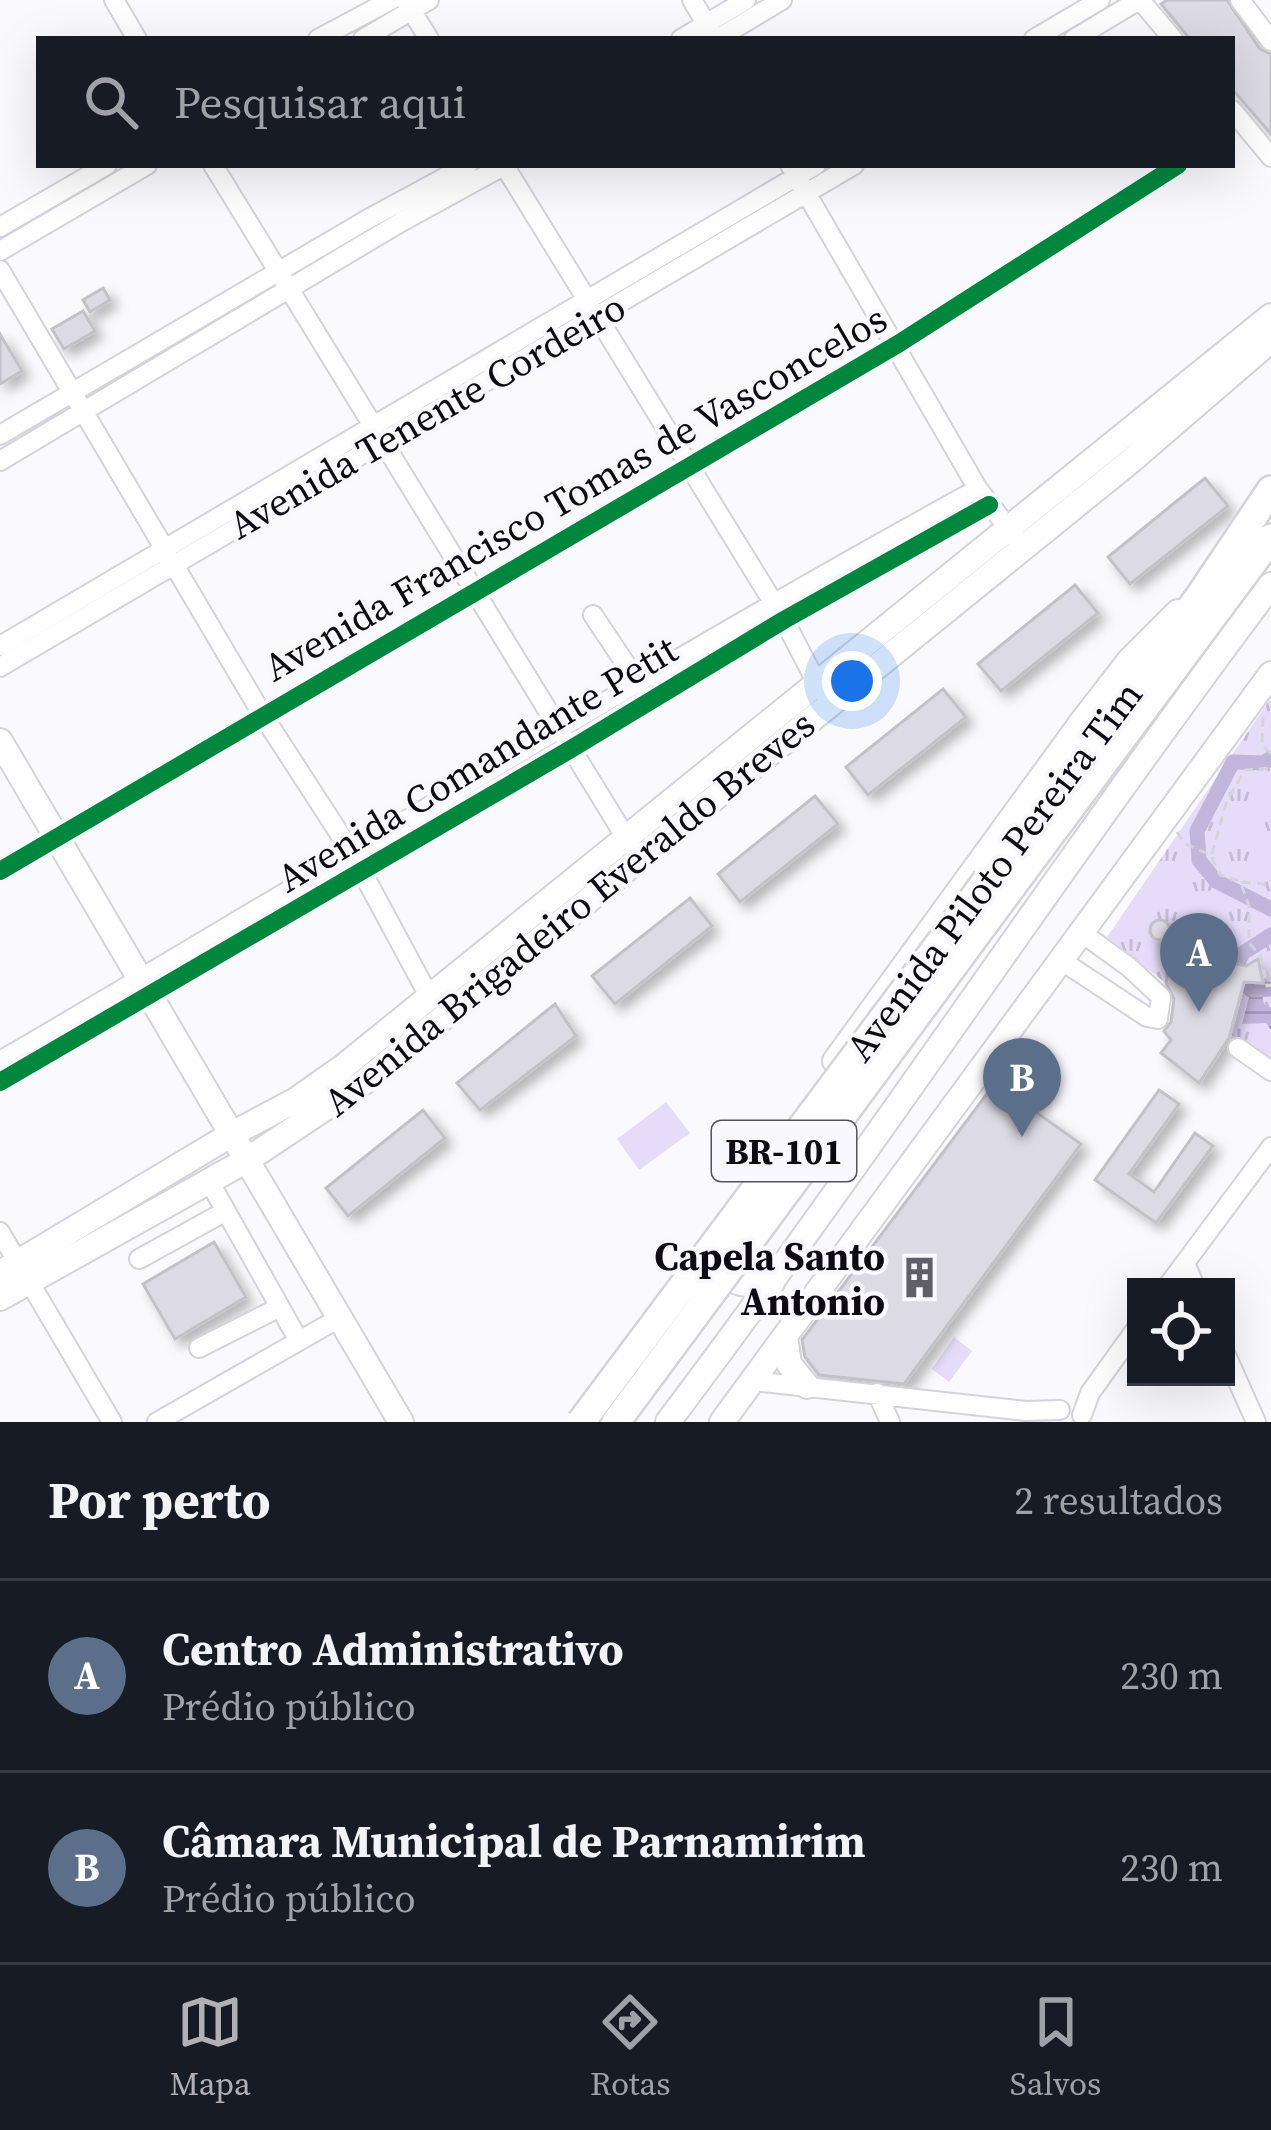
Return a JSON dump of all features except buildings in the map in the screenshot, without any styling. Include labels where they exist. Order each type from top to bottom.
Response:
[{"type":"highway","name":"Avenida Piloto Pereira Tim","points":[[616,1422],[1271,490]]},
{"type":"highway","name":"Avenida Piloto Pereira Tim","points":[[577,1422],[1271,538]]},
{"type":"main road","name":"Avenida Brigadeiro Everaldo Breves","points":[[1016,538],[1271,316]]},
{"type":"main road","name":"Avenida Brigadeiro Everaldo Breves","points":[[0,1298],[16,1272],[232,1134],[296,1100],[632,848],[1016,538],[1271,340]]},
{"type":"main road","points":[[668,1422],[1271,585]]},
{"type":"main road","points":[[577,1422],[1084,719],[1164,623],[1199,597]]},
{"type":"main road","points":[[729,1419],[1082,933],[1261,713],[1271,674]]},
{"type":"main road","points":[[0,741],[401,1422]]},
{"type":"main road","name":"Avenida Brigadeiro Everaldo Breves","points":[[16,1272],[248,1160],[364,1082],[632,848]]},
{"type":"main road","points":[[705,1243],[716,1269],[738,1284],[772,1283]]},
{"type":"main road","points":[[669,1293],[693,1288],[721,1305],[731,1319],[731,1338]]},
{"type":"main road","points":[[785,1336],[789,1364],[807,1386]]},
{"type":"street","points":[[115,0],[135,36]]},
{"type":"street","points":[[324,36],[391,0]]},
{"type":"street","points":[[692,0],[713,34]]},
{"type":"street","points":[[713,34],[746,0]]},
{"type":"street","points":[[713,34],[782,0]]},
{"type":"street","points":[[1075,33],[1100,0]]},
{"type":"street","points":[[1075,33],[1140,0],[1170,36]]},
{"type":"street","points":[[1240,0],[1271,41]]},
{"type":"street","points":[[368,36],[416,4],[428,36]]},
{"type":"street","points":[[1236,122],[1271,157]]},
{"type":"street","points":[[0,227],[102,168]]},
{"type":"street","points":[[0,251],[142,168]]},
{"type":"street","points":[[215,168],[632,848]]},
{"type":"street","points":[[0,435],[463,168]]},
{"type":"street","points":[[0,461],[500,168]]},
{"type":"street","points":[[507,168],[692,466],[823,695]]},
{"type":"street","name":"Avenida Tenente Cordeiro","points":[[0,646],[597,318],[850,168]]},
{"type":"street","name":"Avenida Francisco Tomas de Vasconcelos","points":[[0,871],[898,344],[1164,169]]},
{"type":"street","points":[[794,171],[984,497],[1016,538]]},
{"type":"street","name":"Avenida Tenente Cordeiro","points":[[376,436],[794,171]]},
{"type":"street","points":[[0,270],[262,714],[357,862],[430,998]]},
{"type":"street","name":"Avenida Comandante Petit","points":[[0,1082],[145,987],[357,862],[445,798],[772,602],[984,497]]},
{"type":"street","name":"Avenida Comandante Petit","points":[[357,862],[456,816],[572,749],[984,497]]},
{"type":"street","name":"Avenida Tenente Cordeiro","points":[[0,667],[169,556]]},
{"type":"street","points":[[593,615],[640,684]]},
{"type":"street","points":[[445,798],[456,816]]},
{"type":"street","points":[[1061,961],[1147,1017],[1158,1018],[1161,998],[1129,967],[1082,933]]},
{"type":"street","name":"Avenida Comandante Petit","points":[[0,1061],[145,987]]},
{"type":"street","points":[[1238,1048],[1271,1071]]},
{"type":"street","points":[[1173,1278],[1271,1147]]},
{"type":"street","points":[[209,1181],[299,1341]]},
{"type":"street","points":[[139,1259],[226,1211]]},
{"type":"street","points":[[0,1232],[16,1272],[112,1422]]},
{"type":"street","points":[[1184,1263],[1192,1278]]},
{"type":"street","points":[[200,1348],[280,1306]]},
{"type":"street","points":[[157,1422],[341,1317]]},
{"type":"street","points":[[753,1381],[1069,1416],[1127,1342]]},
{"type":"street","points":[[1235,1375],[1256,1422]]},
{"type":"street","points":[[877,1394],[890,1422]]},
{"type":"path","points":[[1261,713],[1262,746],[1270,752]]},
{"type":"path","points":[[1211,855],[1235,782],[1245,770],[1271,767]]},
{"type":"path","points":[[1185,844],[1211,855],[1220,875],[1270,887]]},
{"type":"path","points":[[1241,882],[1249,906],[1249,943],[1262,956],[1267,986],[1271,985]]},
{"type":"green space","points":[[1271,698],[1271,1066],[1107,937]]},
{"type":"green space","points":[[666,1102],[690,1133],[639,1170],[617,1139]]},
{"type":"green space","points":[[954,1337],[972,1351],[949,1382],[932,1369]]},
{"type":"shaded area","points":[[1251,990],[1261,990],[1264,1004],[1271,1008],[1271,1030],[1266,1023],[1242,1024]]},
{"type":"waterway","points":[[1271,758],[1263,763],[1233,762],[1197,831],[1199,860],[1216,881],[1271,909]]},
{"type":"waterway","points":[[1271,935],[1243,953],[1238,962],[1244,984],[1251,990],[1271,989]]},
{"type":"cycle path","points":[[0,871],[898,344],[1173,168]]},
{"type":"cycle path","points":[[0,1082],[784,620],[989,505]]},
{"type":"place","name":"Centro Administrativo","points":[[1199,1012]]},
{"type":"place","name":"Câmara Municipal de Parnamirim","points":[[1022,1137]]},
{"type":"place","name":"Capela Santo Antonio","points":[[919,1278]]}]
